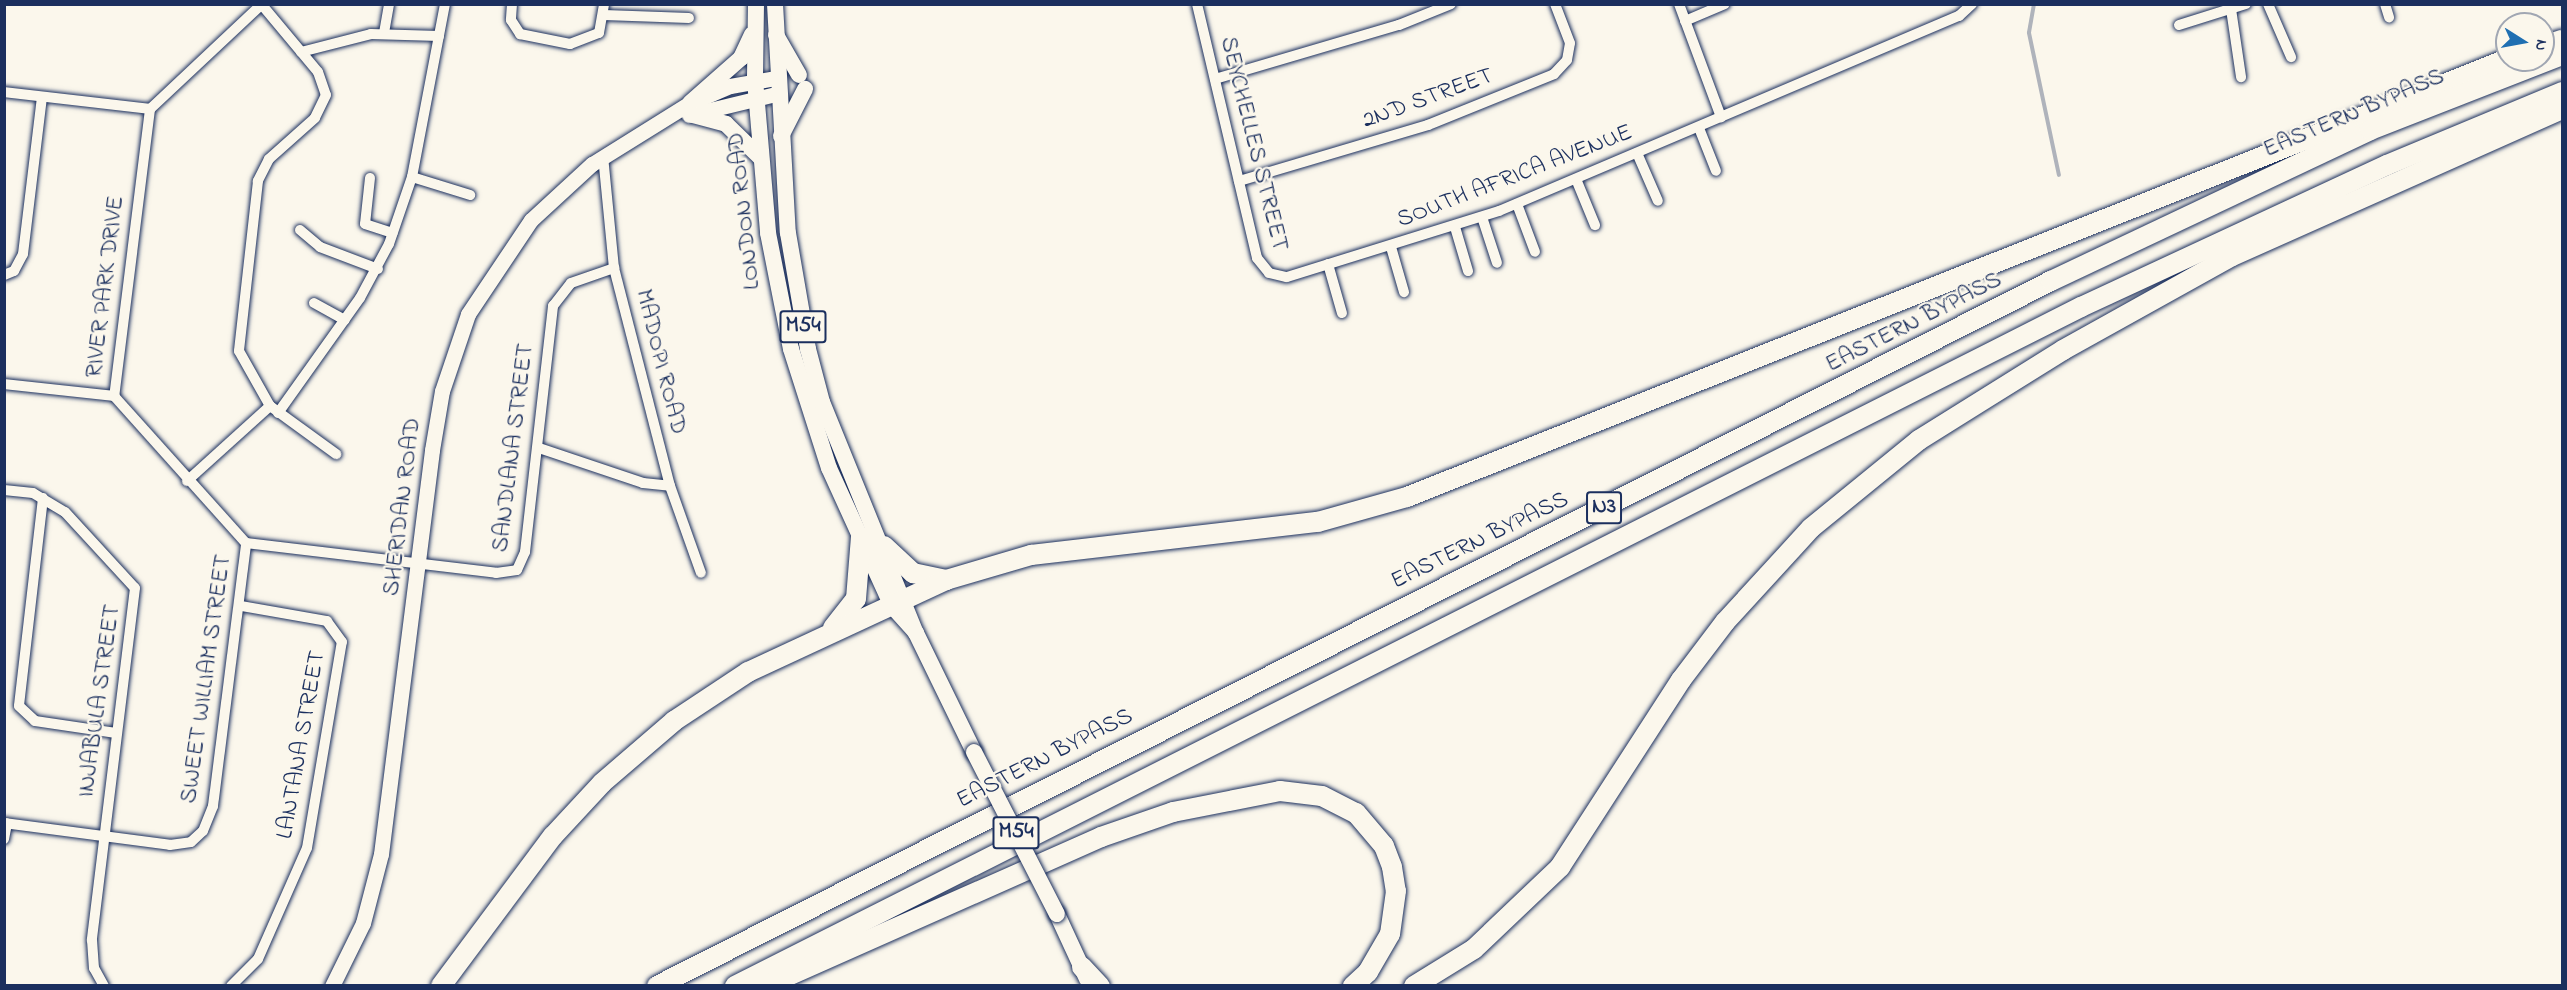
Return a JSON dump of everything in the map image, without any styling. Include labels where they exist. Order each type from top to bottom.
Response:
[{"type":"highway","name":"EASTERN BYPASS","points":[[657,986],[2051,281],[2370,130],[2562,55]]},
{"type":"highway","points":[[441,986],[524,872],[602,783],[708,698],[816,640],[946,580],[1031,555],[1318,522],[1407,497],[2495,64]]},
{"type":"highway","name":"N3","points":[[735,986],[2070,312],[2387,165],[2562,92]]},
{"type":"highway","points":[[1414,986],[1474,949],[1560,867],[1681,680],[1725,622],[1811,528],[1919,440],[2063,350],[2232,256],[2562,108]]},
{"type":"highway","points":[[816,640],[842,621],[856,599],[861,537]]},
{"type":"highway","points":[[884,546],[913,573],[946,580]]},
{"type":"highway","points":[[765,986],[1101,837],[1183,809],[1280,791],[1341,804],[1373,829],[1388,856],[1396,891],[1390,934],[1368,972],[1353,986]]},
{"type":"highway","points":[[1082,967],[1100,986]]},
{"type":"main road","name":"LONDON ROAD","points":[[756,4],[755,80],[773,275],[804,399],[861,537],[899,603]]},
{"type":"main road","name":"LONDON ROAD","points":[[775,4],[776,86],[794,283],[822,402],[884,546],[899,603]]},
{"type":"main road","points":[[756,22],[741,58],[692,109],[726,124],[761,158]]},
{"type":"main road","points":[[774,31],[802,82],[780,140]]},
{"type":"main road","name":"M54","points":[[899,603],[1057,914],[1090,986]]},
{"type":"street","points":[[384,33],[389,4]]},
{"type":"street","points":[[187,482],[274,410],[345,320],[378,269],[412,177],[445,4]]},
{"type":"street","points":[[512,4],[515,29],[542,42],[592,40],[604,10],[689,18]]},
{"type":"street","name":"SEYCHELLES STREET","points":[[1197,4],[1262,267],[1287,277]]},
{"type":"street","points":[[1215,79],[1399,25],[1451,4]]},
{"type":"street","name":"2ND STREET","points":[[1239,181],[1428,124],[1554,74],[1567,60],[1570,43],[1555,4]]},
{"type":"street","points":[[1679,4],[1721,117]]},
{"type":"street","points":[[1685,21],[1725,4]]},
{"type":"street","name":"SOUTH AFRICA AVENUE","points":[[1287,277],[1455,227],[1517,204],[1959,16],[1972,4]]},
{"type":"street","points":[[2179,25],[2246,4]]},
{"type":"street","points":[[2268,4],[2290,57]]},
{"type":"street","points":[[2385,4],[2389,17]]},
{"type":"street","points":[[4,92],[150,109],[262,5],[318,72],[326,95],[315,118],[269,159],[258,181],[240,338],[243,365],[274,410],[336,454]]},
{"type":"street","points":[[2231,9],[2241,77]]},
{"type":"street","points":[[301,52],[384,33],[439,36]]},
{"type":"street","name":"SHERIDAN ROAD","points":[[692,109],[755,80],[776,86]]},
{"type":"street","name":"SHERIDAN ROAD","points":[[332,986],[363,923],[381,854],[442,391],[468,314],[531,220],[603,156],[668,116],[692,109],[757,98],[776,86]]},
{"type":"street","points":[[4,275],[19,264],[26,241],[42,97]]},
{"type":"street","name":"RIVER PARK DRIVE","points":[[150,109],[114,396],[187,482],[246,543]]},
{"type":"street","points":[[1699,128],[1716,171]]},
{"type":"street","points":[[1637,153],[1658,201]]},
{"type":"street","name":"MADOPI ROAD","points":[[603,156],[614,268],[670,486],[701,573]]},
{"type":"street","points":[[412,177],[470,195]]},
{"type":"street","points":[[370,178],[365,224],[393,233]]},
{"type":"street","points":[[1576,179],[1596,225]]},
{"type":"street","points":[[1517,204],[1535,252]]},
{"type":"street","points":[[1482,217],[1497,264]]},
{"type":"street","points":[[1455,227],[1468,271]]},
{"type":"street","points":[[300,230],[320,247],[378,269]]},
{"type":"street","points":[[1391,247],[1404,292]]},
{"type":"street","points":[[1328,264],[1342,313]]},
{"type":"street","name":"SANDLANA STREET","points":[[418,561],[496,573],[517,570],[525,552],[539,448],[553,306],[571,283],[614,268]]},
{"type":"street","points":[[314,303],[345,320]]},
{"type":"street","points":[[4,384],[114,396]]},
{"type":"street","points":[[539,448],[643,483],[670,486]]},
{"type":"street","name":"INJABULA STREET","points":[[4,490],[43,498],[76,522],[135,588],[116,733],[92,957],[104,986]]},
{"type":"street","points":[[43,498],[19,706],[35,721],[116,733]]},
{"type":"street","points":[[246,543],[418,561]]},
{"type":"street","name":"SWEET WILLIAM STREET","points":[[6,823],[170,845],[191,842],[203,831],[213,806],[240,606],[246,543]]},
{"type":"street","name":"LANTANA STREET","points":[[231,986],[258,959],[307,848],[342,642],[327,621],[240,606]]},
{"type":"street","points":[[4,839],[6,823]]},
{"type":"waterway","points":[[2034,4],[2029,33],[2059,175]]}]
